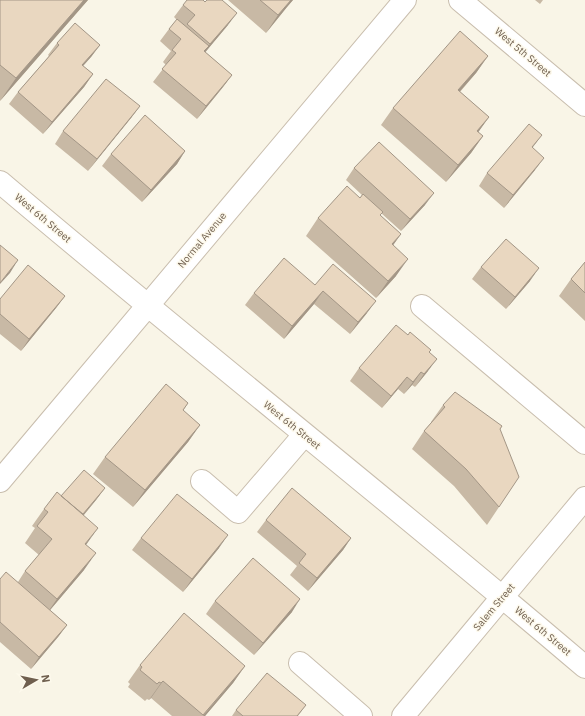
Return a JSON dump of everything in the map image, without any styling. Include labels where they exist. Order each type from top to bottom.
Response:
[{"type":"street","name":"Normal Avenue","points":[[0,481],[405,0]]},
{"type":"street","name":"West 5th Street","points":[[460,0],[585,105]]},
{"type":"street","name":"West 6th Street","points":[[0,182],[146,306],[503,597],[585,667]]},
{"type":"street","points":[[422,306],[585,443]]},
{"type":"street","points":[[202,481],[238,512],[304,435]]},
{"type":"street","name":"Salem Street","points":[[403,716],[585,498]]},
{"type":"street","points":[[300,663],[361,716]]},
{"type":"building","points":[[0,0],[84,0],[16,78],[0,65]]},
{"type":"building","points":[[187,0],[203,0],[205,2],[207,0],[222,0],[237,13],[210,44],[187,24],[195,15],[183,5]]},
{"type":"building","points":[[260,0],[291,0],[278,15]]},
{"type":"building","points":[[177,19],[209,46],[204,51],[232,75],[206,106],[162,69],[176,53],[172,50],[181,39],[169,29]]},
{"type":"building","points":[[75,23],[100,45],[82,65],[93,74],[52,122],[18,92],[59,45],[57,43]]},
{"type":"building","points":[[460,31],[488,56],[458,90],[489,117],[477,131],[483,136],[458,165],[393,108]]},
{"type":"building","points":[[106,79],[140,106],[97,159],[63,131]]},
{"type":"building","points":[[145,115],[185,151],[151,190],[111,154]]},
{"type":"building","points":[[529,124],[542,135],[532,147],[544,158],[513,195],[487,173]]},
{"type":"building","points":[[379,142],[434,193],[410,219],[354,168]]},
{"type":"building","points":[[347,186],[360,198],[363,194],[383,212],[380,215],[401,234],[392,244],[408,259],[388,281],[318,218]]},
{"type":"building","points":[[506,239],[539,268],[515,297],[481,267]]},
{"type":"building","points":[[0,245],[18,260],[0,283]]},
{"type":"building","points":[[284,258],[315,285],[333,264],[376,301],[358,322],[323,291],[292,326],[254,293]]},
{"type":"building","points":[[585,262],[585,293],[571,279]]},
{"type":"building","points":[[28,265],[65,296],[29,339],[0,314],[0,299]]},
{"type":"building","points":[[396,325],[408,335],[410,332],[431,350],[429,352],[437,359],[424,374],[421,372],[413,382],[407,377],[391,396],[359,368]]},
{"type":"building","points":[[166,384],[188,403],[183,410],[200,425],[145,490],[105,457]]},
{"type":"building","points":[[455,392],[502,426],[500,429],[519,477],[499,507],[466,469],[424,431],[445,407],[443,405]]},
{"type":"building","points":[[84,470],[105,488],[83,514],[61,496]]},
{"type":"building","points":[[292,488],[351,538],[317,578],[299,563],[306,554],[266,520]]},
{"type":"building","points":[[57,492],[98,528],[85,544],[96,553],[57,599],[25,571],[52,539],[37,526],[48,512],[44,509]]},
{"type":"building","points":[[177,494],[228,535],[192,579],[141,538]]},
{"type":"building","points":[[253,558],[300,599],[263,643],[215,601]]},
{"type":"building","points":[[6,572],[67,625],[39,657],[0,622],[0,579]]},
{"type":"building","points":[[184,613],[245,666],[203,715],[163,681],[157,684],[140,670],[142,667],[140,665]]},
{"type":"building","points":[[267,673],[306,705],[297,716],[243,716],[236,710]]}]
